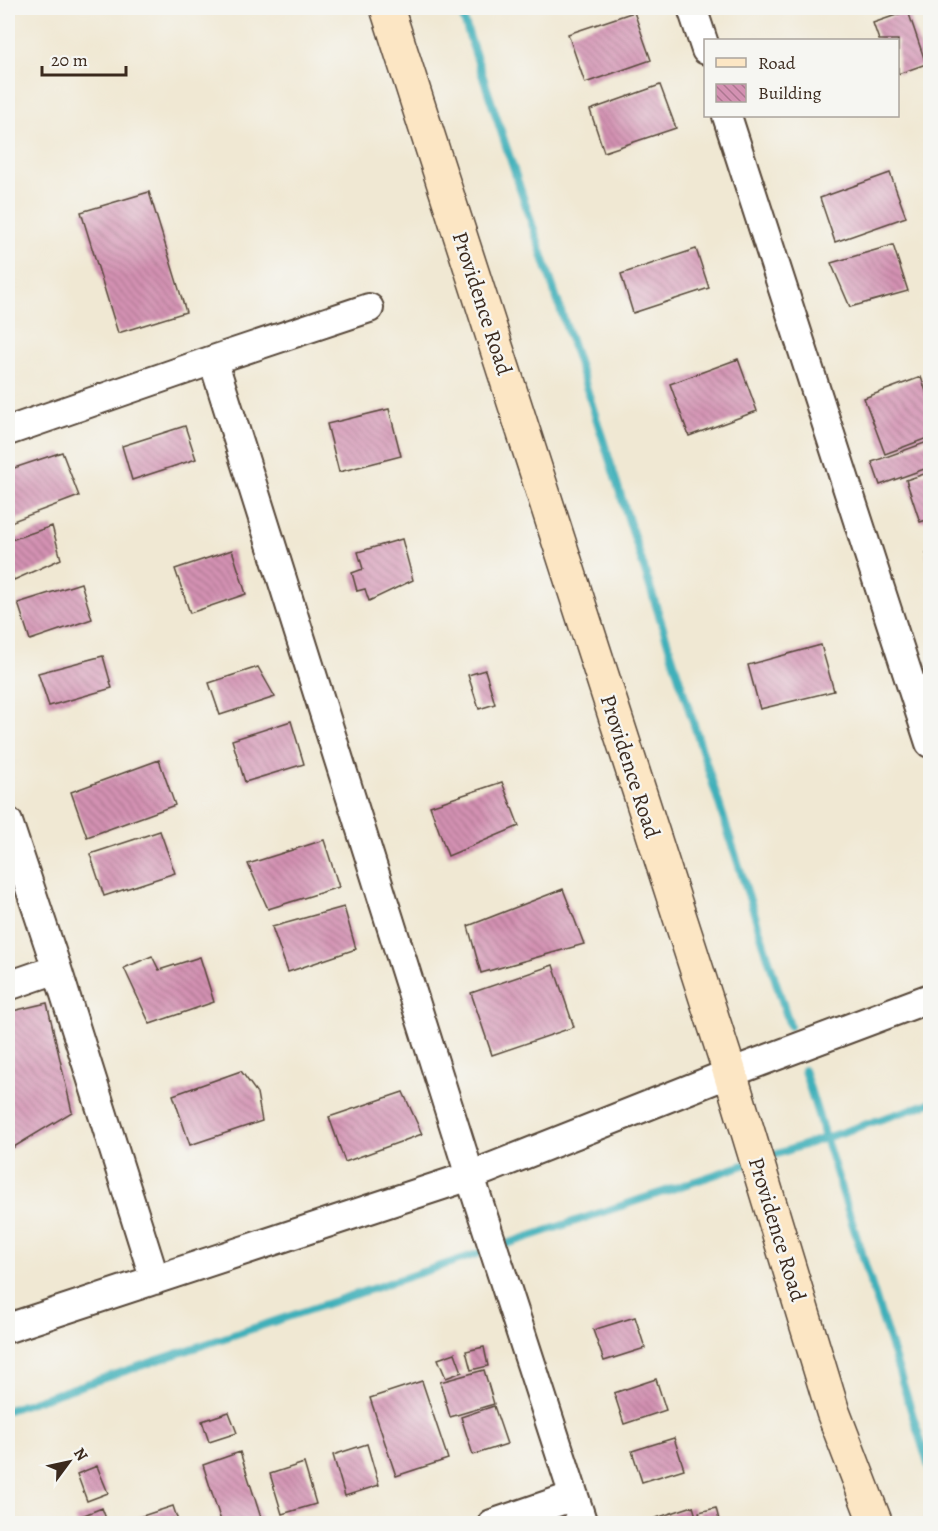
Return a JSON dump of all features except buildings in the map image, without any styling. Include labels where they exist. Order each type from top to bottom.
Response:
[{"type":"street","name":"Providence Road","points":[[387,8],[730,1073],[833,1412],[876,1524]]},
{"type":"street","points":[[692,8],[704,47]]},
{"type":"street","points":[[727,117],[930,743]]},
{"type":"street","points":[[8,431],[369,308]]},
{"type":"street","points":[[213,360],[470,1176],[583,1524]]},
{"type":"street","points":[[8,822],[155,1280]]},
{"type":"street","points":[[8,986],[57,969]]},
{"type":"street","points":[[8,1328],[470,1176],[730,1073],[930,998]]},
{"type":"street","points":[[492,1524],[574,1496]]},
{"type":"waterway","points":[[460,8],[584,380],[790,1026]]},
{"type":"waterway","points":[[804,1070],[930,1470]]},
{"type":"waterway","points":[[762,1159],[930,1103]]},
{"type":"waterway","points":[[8,1410],[750,1163]]}]
